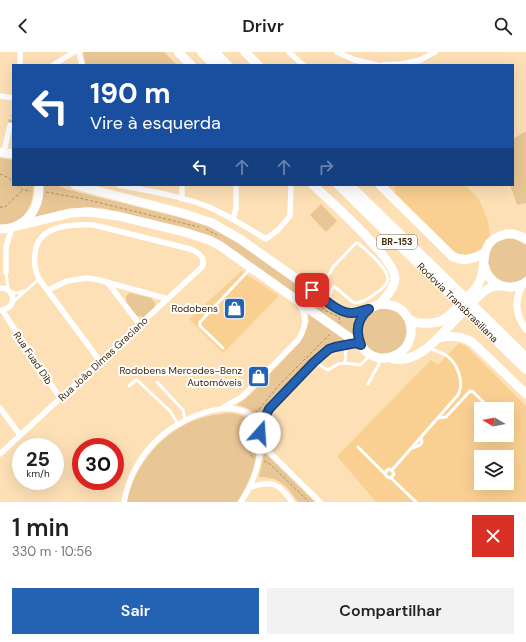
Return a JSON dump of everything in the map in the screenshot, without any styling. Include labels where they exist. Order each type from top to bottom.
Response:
[{"type":"highway","points":[[202,52],[214,64]]},
{"type":"highway","points":[[214,52],[226,64]]},
{"type":"highway","name":"Rodovia Transbrasiliana","points":[[340,186],[526,369]]},
{"type":"highway","name":"Rodovia Transbrasiliana","points":[[350,186],[526,358]]},
{"type":"main road","points":[[178,52],[190,64]]},
{"type":"main road","points":[[245,52],[257,64]]},
{"type":"main road","points":[[78,186],[108,195],[182,213],[212,223],[240,238],[330,303],[346,312],[353,313],[369,309],[380,304],[397,307],[402,310],[409,320],[411,335],[408,345],[397,355],[384,358]]},
{"type":"main road","points":[[314,186],[377,247],[394,270],[395,280],[393,287],[380,304]]},
{"type":"main road","points":[[381,186],[452,256],[467,259],[477,257],[485,252]]},
{"type":"main road","points":[[14,227],[25,221],[32,213],[37,204],[39,188]]},
{"type":"main road","points":[[0,229],[71,213],[89,212],[118,216],[184,232],[209,240],[219,245],[359,344],[371,355],[396,360],[408,358],[420,353],[439,338],[452,318],[476,293],[487,289],[502,286],[510,287],[524,283]]},
{"type":"main road","points":[[476,293],[482,277],[485,252],[493,240],[502,235],[516,235],[526,239]]},
{"type":"main road","points":[[483,262],[487,275],[494,282],[502,286]]},
{"type":"main road","points":[[359,344],[357,328],[361,318],[369,309]]},
{"type":"main road","points":[[409,320],[429,324],[452,318]]},
{"type":"main road","points":[[439,338],[458,336],[472,342],[526,394]]},
{"type":"street","points":[[20,52],[22,64]]},
{"type":"street","points":[[55,64],[74,52]]},
{"type":"street","points":[[79,52],[81,63]]},
{"type":"street","points":[[289,52],[302,64]]},
{"type":"street","points":[[337,52],[363,64]]},
{"type":"street","points":[[412,64],[435,52]]},
{"type":"street","points":[[402,64],[421,60]]},
{"type":"street","points":[[0,96],[12,98]]},
{"type":"street","points":[[6,153],[11,128]]},
{"type":"street","points":[[129,186],[209,207],[233,219],[266,239],[278,230],[290,216],[291,186]]},
{"type":"street","points":[[182,186],[182,199]]},
{"type":"street","points":[[233,219],[236,209],[236,186]]},
{"type":"street","name":"Rua João Dimas Graciano","points":[[0,454],[202,267],[204,262],[200,254],[190,249],[94,225],[61,227],[48,232],[37,242],[35,249],[34,270],[39,279]]},
{"type":"street","points":[[6,272],[3,260],[14,227]]},
{"type":"street","points":[[48,290],[67,281],[87,278],[168,299]]},
{"type":"street","points":[[39,279],[100,361]]},
{"type":"street","points":[[108,283],[140,325]]},
{"type":"street","points":[[524,283],[518,294],[516,308],[518,317],[526,329]]},
{"type":"street","points":[[0,288],[9,291],[13,299],[4,309]]},
{"type":"street","points":[[124,502],[128,484],[133,472],[156,441],[185,419],[223,408],[242,397],[298,340],[304,327],[305,316],[297,301]]},
{"type":"street","name":"Rua Fuad Dib","points":[[4,309],[6,317],[60,398]]},
{"type":"street","points":[[260,433],[269,409],[314,362],[329,349],[340,345],[359,344]]},
{"type":"street","points":[[0,408],[20,435]]},
{"type":"street","points":[[223,408],[241,410],[252,417],[256,422],[260,433],[261,444],[259,460],[250,487],[241,502]]},
{"type":"street","points":[[261,444],[320,502]]},
{"type":"street","points":[[250,487],[263,483],[274,484],[279,486],[292,502]]},
{"type":"lane","points":[[312,290],[320,286],[326,280],[339,259],[356,243],[359,244],[385,270],[388,279],[385,286],[376,294],[356,304],[351,302],[336,287],[333,287],[330,295],[330,303]]},
{"type":"lane","points":[[223,348],[200,326],[200,322],[251,268]]},
{"type":"lane","points":[[6,272],[9,291],[18,293],[27,289]]},
{"type":"lane","points":[[4,309],[39,279]]},
{"type":"lane","points":[[346,345],[346,364]]},
{"type":"lane","points":[[385,474],[388,470],[392,470],[410,449],[420,445],[422,442],[421,438],[460,391],[461,381],[455,365],[444,354],[427,348]]},
{"type":"lane","points":[[314,362],[328,370],[338,364],[360,365],[371,355]]},
{"type":"lane","points":[[368,384],[384,358]]},
{"type":"lane","points":[[129,386],[138,380],[170,411],[178,424]]},
{"type":"lane","points":[[157,382],[183,410],[185,419]]},
{"type":"lane","points":[[438,418],[444,418],[472,391],[484,402]]},
{"type":"lane","points":[[453,401],[457,404]]},
{"type":"lane","points":[[446,409],[450,412]]},
{"type":"lane","points":[[358,447],[387,477],[392,478],[416,502]]},
{"type":"lane","points":[[392,470],[394,474],[392,478]]},
{"type":"path","points":[[0,174],[12,181]]},
{"type":"path","points":[[18,186],[23,190]]},
{"type":"path","points":[[0,207],[6,207],[23,190],[39,188],[204,228],[220,236]]},
{"type":"path","points":[[296,288],[326,311],[340,317],[340,322],[279,385],[246,425],[248,448],[253,458],[270,464],[309,502]]},
{"type":"shaded area","points":[[83,52],[164,52],[176,64],[86,64]]},
{"type":"shaded area","points":[[526,131],[526,203],[517,205],[510,186],[514,186],[514,138]]},
{"type":"shaded area","points":[[0,158],[12,160],[12,186],[33,186],[33,193],[29,207],[21,218],[8,224],[0,225]]},
{"type":"shaded area","points":[[41,186],[59,186],[69,190],[198,222],[228,235],[282,272],[357,314],[354,323],[353,337],[225,246],[103,208],[87,207],[67,209],[30,219]]},
{"type":"shaded area","points":[[395,186],[466,186],[479,199],[488,221],[490,238],[482,251],[471,256],[454,254],[395,194]]},
{"type":"shaded area","points":[[321,204],[337,221],[326,232],[310,215]]},
{"type":"shaded area","points":[[507,238],[515,239],[526,245],[526,276],[516,283],[506,283],[498,278],[491,271],[488,262],[489,252],[495,244]]},
{"type":"shaded area","name":"Rodobens","points":[[241,271],[279,296],[223,353],[189,319]]},
{"type":"shaded area","points":[[130,293],[151,298],[155,303],[154,308],[144,317],[137,316],[126,302],[126,296]]},
{"type":"shaded area","points":[[380,308],[388,308],[397,312],[403,318],[407,331],[403,344],[397,350],[388,354],[380,354],[371,350],[365,344],[361,335],[361,327],[365,318],[371,312]]},
{"type":"shaded area","points":[[308,314],[347,341],[338,342],[323,349],[272,398],[259,419],[253,411],[237,405],[250,395],[300,342],[309,322]]},
{"type":"shaded area","points":[[459,343],[468,348],[526,406],[526,502],[376,502],[337,456],[431,360],[438,365]]},
{"type":"shaded area","points":[[231,413],[241,416],[248,421],[256,436],[257,446],[251,475],[237,502],[127,502],[130,490],[141,467],[148,456],[165,438],[175,430],[197,419]]},
{"type":"shaded area","points":[[264,454],[266,454],[315,502],[298,502],[290,491],[278,481],[266,477],[259,477]]},
{"type":"tunnel","points":[[10,125],[12,119]]},
{"type":"place","name":"Rodobens","points":[[234,308]]},
{"type":"place","name":"Rodobens Mercedes-Benz Automóveis","points":[[258,376]]},
{"type":"route","points":[[260,433],[269,409],[314,362],[329,349],[340,345],[356,343],[361,345],[357,334],[358,323],[364,313],[369,309],[353,313],[346,312],[339,309],[312,290]]}]
